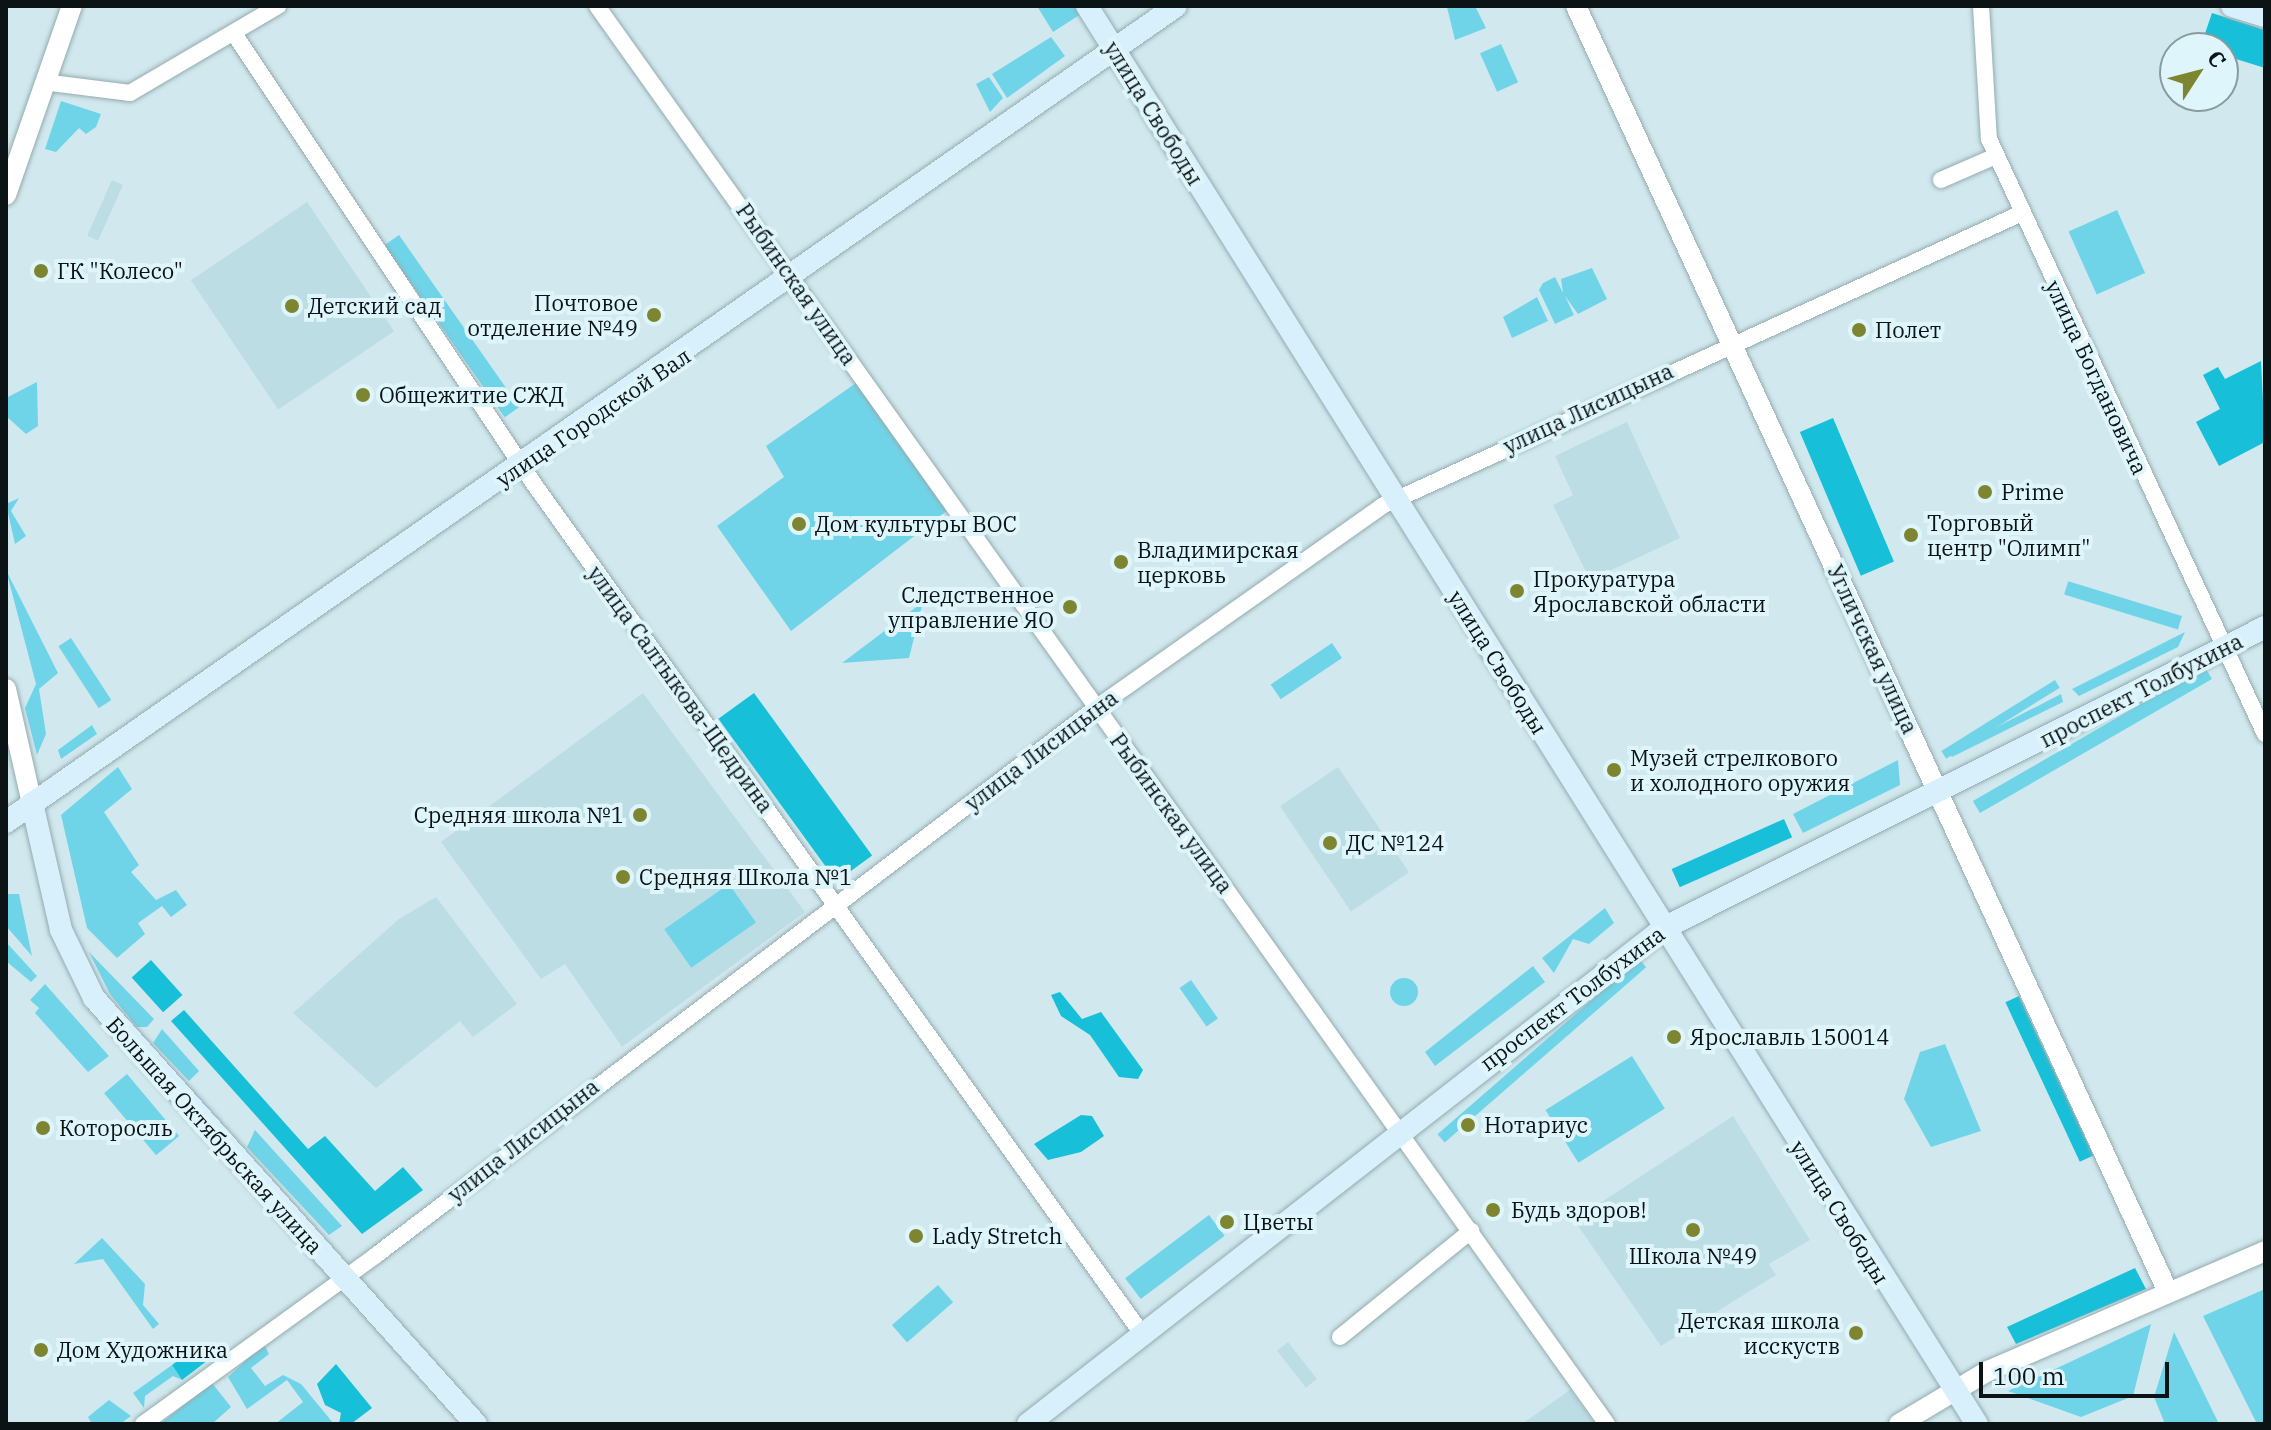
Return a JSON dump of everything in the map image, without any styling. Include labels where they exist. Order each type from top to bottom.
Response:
[{"type":"main road","name":"улица Свободы","points":[[1087,6],[1396,497],[1950,1391],[1977,1424]]},
{"type":"main road","name":"улица Городской Вал","points":[[6,822],[794,278],[1116,53],[1176,6]]},
{"type":"main road","points":[[2232,6],[2265,16]]},
{"type":"main road","name":"проспект Толбухина","points":[[1028,1424],[1398,1130],[1664,928],[2265,627]]},
{"type":"main road","name":"Большая Октябрьская улица","points":[[32,803],[61,930],[86,987],[476,1424]]},
{"type":"main road","name":"улица Свободы","points":[[1950,1391],[1962,1424]]},
{"type":"street","points":[[6,195],[51,83],[72,6]]},
{"type":"street","points":[[51,83],[130,93],[235,35],[278,6]]},
{"type":"street","name":"Рыбинская улица","points":[[597,6],[794,278],[1096,708],[1607,1424]]},
{"type":"street","name":"Угличская улица","points":[[1576,6],[2168,1292]]},
{"type":"street","name":"улица Богдановича","points":[[1981,6],[1985,124],[1996,156],[2265,734]]},
{"type":"street","name":"улица Салтыкова-Щедрина","points":[[235,35],[523,464],[1142,1334]]},
{"type":"street","points":[[1941,180],[1996,156]]},
{"type":"street","name":"улица Лисицына","points":[[143,1424],[1096,708],[1396,497],[1731,342],[2022,213]]},
{"type":"street","points":[[6,689],[32,803]]},
{"type":"street","points":[[1340,1337],[1471,1231]]},
{"type":"street","points":[[1899,1424],[1950,1391],[2265,1251]]},
{"type":"shaded area","points":[[1037,6],[1076,6],[1081,14],[1053,32]]},
{"type":"shaded area","points":[[1475,6],[1486,28],[1455,40],[1447,7]]},
{"type":"shaded area","points":[[2212,13],[2265,30],[2265,68],[2239,60],[2239,32],[2205,32]]},
{"type":"shaded area","points":[[1051,37],[1065,56],[1007,98],[992,74]]},
{"type":"shaded area","points":[[1501,44],[1518,82],[1497,92],[1480,53]]},
{"type":"shaded area","points":[[989,77],[1003,98],[990,112],[976,84]]},
{"type":"shaded area","points":[[61,101],[101,114],[96,127],[86,134],[79,128],[56,152],[45,149]]},
{"type":"shaded area","points":[[112,180],[123,185],[98,241],[87,236]]},
{"type":"shaded area","name":"Детский сад","points":[[307,202],[394,331],[278,410],[191,280]]},
{"type":"shaded area","points":[[2117,210],[2145,273],[2097,295],[2069,232]]},
{"type":"shaded area","points":[[399,235],[519,407],[505,417],[384,245]]},
{"type":"shaded area","points":[[1592,268],[1607,299],[1578,314],[1565,296],[1574,315],[1555,324],[1539,290],[1543,283],[1555,277],[1563,293],[1561,279]]},
{"type":"shaded area","points":[[1537,297],[1548,321],[1512,338],[1503,317]]},
{"type":"shaded area","points":[[2261,361],[2265,442],[2219,466],[2196,422],[2220,409],[2203,375],[2218,367],[2225,379]]},
{"type":"shaded area","points":[[37,382],[38,426],[26,434],[6,416],[6,398]]},
{"type":"shaded area","points":[[856,383],[948,510],[791,631],[717,526],[784,477],[766,446]]},
{"type":"shaded area","points":[[1833,418],[1894,562],[1861,576],[1800,432]]},
{"type":"shaded area","points":[[1627,422],[1680,538],[1590,580],[1553,505],[1573,495],[1555,456]]},
{"type":"shaded area","points":[[19,498],[11,511],[26,536],[15,544],[6,504]]},
{"type":"shaded area","points":[[6,570],[58,673],[39,689],[46,734],[37,755],[25,708],[36,684]]},
{"type":"shaded area","points":[[2068,581],[2182,616],[2178,629],[2064,595]]},
{"type":"shaded area","points":[[923,602],[909,658],[842,663]]},
{"type":"shaded area","points":[[2185,632],[2178,647],[2079,696],[2072,689]]},
{"type":"shaded area","points":[[71,638],[111,700],[99,708],[58,646]]},
{"type":"shaded area","points":[[1332,643],[1342,658],[1281,699],[1271,684]]},
{"type":"shaded area","points":[[2205,667],[2212,679],[1980,813],[1973,801]]},
{"type":"shaded area","points":[[2055,680],[2060,688],[1946,759],[1941,751]]},
{"type":"shaded area","name":"Средняя Школа №1","points":[[643,693],[805,912],[622,1047],[565,964],[541,979],[441,842]]},
{"type":"shaded area","points":[[754,693],[872,856],[837,881],[718,719]]},
{"type":"shaded area","points":[[2061,694],[2063,702],[1952,757],[1948,752]]},
{"type":"shaded area","points":[[92,725],[97,734],[61,759],[58,750]]},
{"type":"shaded area","points":[[1898,760],[1900,785],[1803,833],[1793,814]]},
{"type":"shaded area","points":[[118,767],[132,789],[104,812],[139,865],[131,872],[156,900],[176,890],[187,905],[171,917],[162,906],[138,923],[145,934],[117,958],[87,928],[61,815]]},
{"type":"shaded area","points":[[1338,767],[1409,872],[1351,911],[1280,806]]},
{"type":"shaded area","points":[[1784,819],[1792,837],[1680,887],[1672,869]]},
{"type":"shaded area","points":[[729,884],[756,923],[691,968],[664,929]]},
{"type":"shaded area","points":[[6,894],[19,894],[32,956],[6,926]]},
{"type":"shaded area","points":[[436,897],[517,1004],[473,1037],[460,1021],[376,1088],[293,1013],[399,919]]},
{"type":"shaded area","points":[[1605,908],[1614,923],[1589,944],[1573,939],[1554,973],[1542,958]]},
{"type":"shaded area","points":[[6,942],[37,976],[31,982],[6,961]]},
{"type":"shaded area","points":[[89,952],[154,1019],[147,1027],[137,1027],[110,994]]},
{"type":"shaded area","points":[[1639,959],[1646,967],[1445,1142],[1437,1134]]},
{"type":"shaded area","points":[[151,960],[182,995],[163,1012],[132,977]]},
{"type":"shaded area","points":[[1533,966],[1545,982],[1435,1066],[1425,1052]]},
{"type":"shaded area","points":[[1404,978],[1414,982],[1418,992],[1414,1002],[1404,1006],[1394,1002],[1390,992],[1394,982]]},
{"type":"shaded area","points":[[1191,980],[1218,1019],[1206,1027],[1180,988]]},
{"type":"shaded area","points":[[45,984],[109,1056],[88,1072],[35,1013],[39,1008],[30,1000]]},
{"type":"shaded area","points":[[1060,992],[1082,1019],[1101,1012],[1143,1070],[1138,1079],[1119,1077],[1090,1035],[1061,1016],[1051,995]]},
{"type":"shaded area","points":[[2019,996],[2093,1156],[2080,1162],[2005,1002]]},
{"type":"shaded area","points":[[184,1010],[308,1149],[325,1136],[375,1191],[403,1167],[423,1190],[362,1234],[171,1021]]},
{"type":"shaded area","points":[[162,1029],[199,1071],[189,1081],[153,1043]]},
{"type":"shaded area","points":[[1945,1044],[1981,1131],[1931,1147],[1904,1099],[1920,1052]]},
{"type":"shaded area","points":[[1632,1056],[1665,1109],[1578,1163],[1545,1110]]},
{"type":"shaded area","points":[[127,1074],[179,1136],[156,1155],[104,1093]]},
{"type":"shaded area","points":[[1081,1115],[1092,1116],[1104,1136],[1081,1152],[1048,1160],[1034,1144]]},
{"type":"shaded area","name":"Школа №49","points":[[1733,1116],[1810,1240],[1769,1264],[1776,1275],[1661,1346],[1574,1220]]},
{"type":"shaded area","points":[[255,1130],[342,1226],[329,1235],[247,1147]]},
{"type":"shaded area","points":[[1209,1215],[1225,1236],[1141,1299],[1125,1278]]},
{"type":"shaded area","points":[[102,1238],[145,1284],[143,1305],[159,1324],[153,1329],[103,1259],[74,1264]]},
{"type":"shaded area","points":[[2135,1268],[2146,1289],[2016,1344],[2007,1327]]},
{"type":"shaded area","points":[[938,1285],[953,1302],[907,1342],[892,1325]]},
{"type":"shaded area","points":[[2265,1289],[2265,1424],[2257,1424],[2203,1316]]},
{"type":"shaded area","points":[[2151,1324],[2133,1396],[2081,1417],[2008,1391]]},
{"type":"shaded area","points":[[2174,1332],[2219,1424],[2165,1424],[2154,1397]]},
{"type":"shaded area","points":[[1288,1342],[1317,1379],[1306,1388],[1277,1351]]},
{"type":"shaded area","points":[[264,1344],[269,1354],[251,1368],[265,1386],[283,1375],[301,1384],[334,1424],[275,1424],[303,1402],[287,1380],[247,1409],[228,1377]]},
{"type":"shaded area","points":[[199,1345],[212,1357],[182,1380],[172,1365]]},
{"type":"shaded area","points":[[336,1364],[372,1408],[351,1424],[339,1424],[341,1413],[325,1405],[317,1384]]},
{"type":"shaded area","points":[[172,1365],[182,1380],[173,1376],[145,1396],[144,1408],[133,1393]]},
{"type":"shaded area","points":[[212,1383],[231,1407],[212,1424],[160,1424]]},
{"type":"shaded area","points":[[1570,1390],[1595,1424],[1522,1424]]},
{"type":"shaded area","points":[[109,1400],[131,1416],[120,1424],[92,1424],[88,1417]]},
{"type":"place","name":"ГК \"Колесо\"","points":[[41,271]]},
{"type":"place","name":"Детский сад","points":[[292,306]]},
{"type":"place","name":"Почтовое отделение №49","points":[[654,315]]},
{"type":"place","name":"Полет","points":[[1859,330]]},
{"type":"place","name":"Общежитие СЖД","points":[[363,395]]},
{"type":"place","name":"Prime","points":[[1985,492]]},
{"type":"place","name":"Дом культуры ВОС","points":[[799,524]]},
{"type":"place","name":"Торговый центр \"Олимп\"","points":[[1911,535]]},
{"type":"place","name":"Владимирская церковь","points":[[1121,562]]},
{"type":"place","name":"Прокуратура Ярославской области","points":[[1517,591]]},
{"type":"place","name":"Следственное управление ЯО","points":[[1070,607]]},
{"type":"place","name":"Музей стрелкового и холодного оружия","points":[[1614,770]]},
{"type":"place","name":"Средняя школа №1","points":[[640,815]]},
{"type":"place","name":"ДС №124","points":[[1330,843]]},
{"type":"place","name":"Средняя Школа №1","points":[[623,877]]},
{"type":"place","name":"Ярославль 150014","points":[[1674,1037]]},
{"type":"place","name":"Нотариус","points":[[1468,1125]]},
{"type":"place","name":"Которосль","points":[[43,1128]]},
{"type":"place","name":"Будь здоров!","points":[[1493,1210]]},
{"type":"place","name":"Цветы","points":[[1227,1222]]},
{"type":"place","name":"Школа №49","points":[[1693,1230]]},
{"type":"place","name":"Lady Stretch","points":[[916,1236]]},
{"type":"place","name":"Детская школа исскуств","points":[[1856,1333]]},
{"type":"place","name":"Дом Художника","points":[[41,1350]]}]
